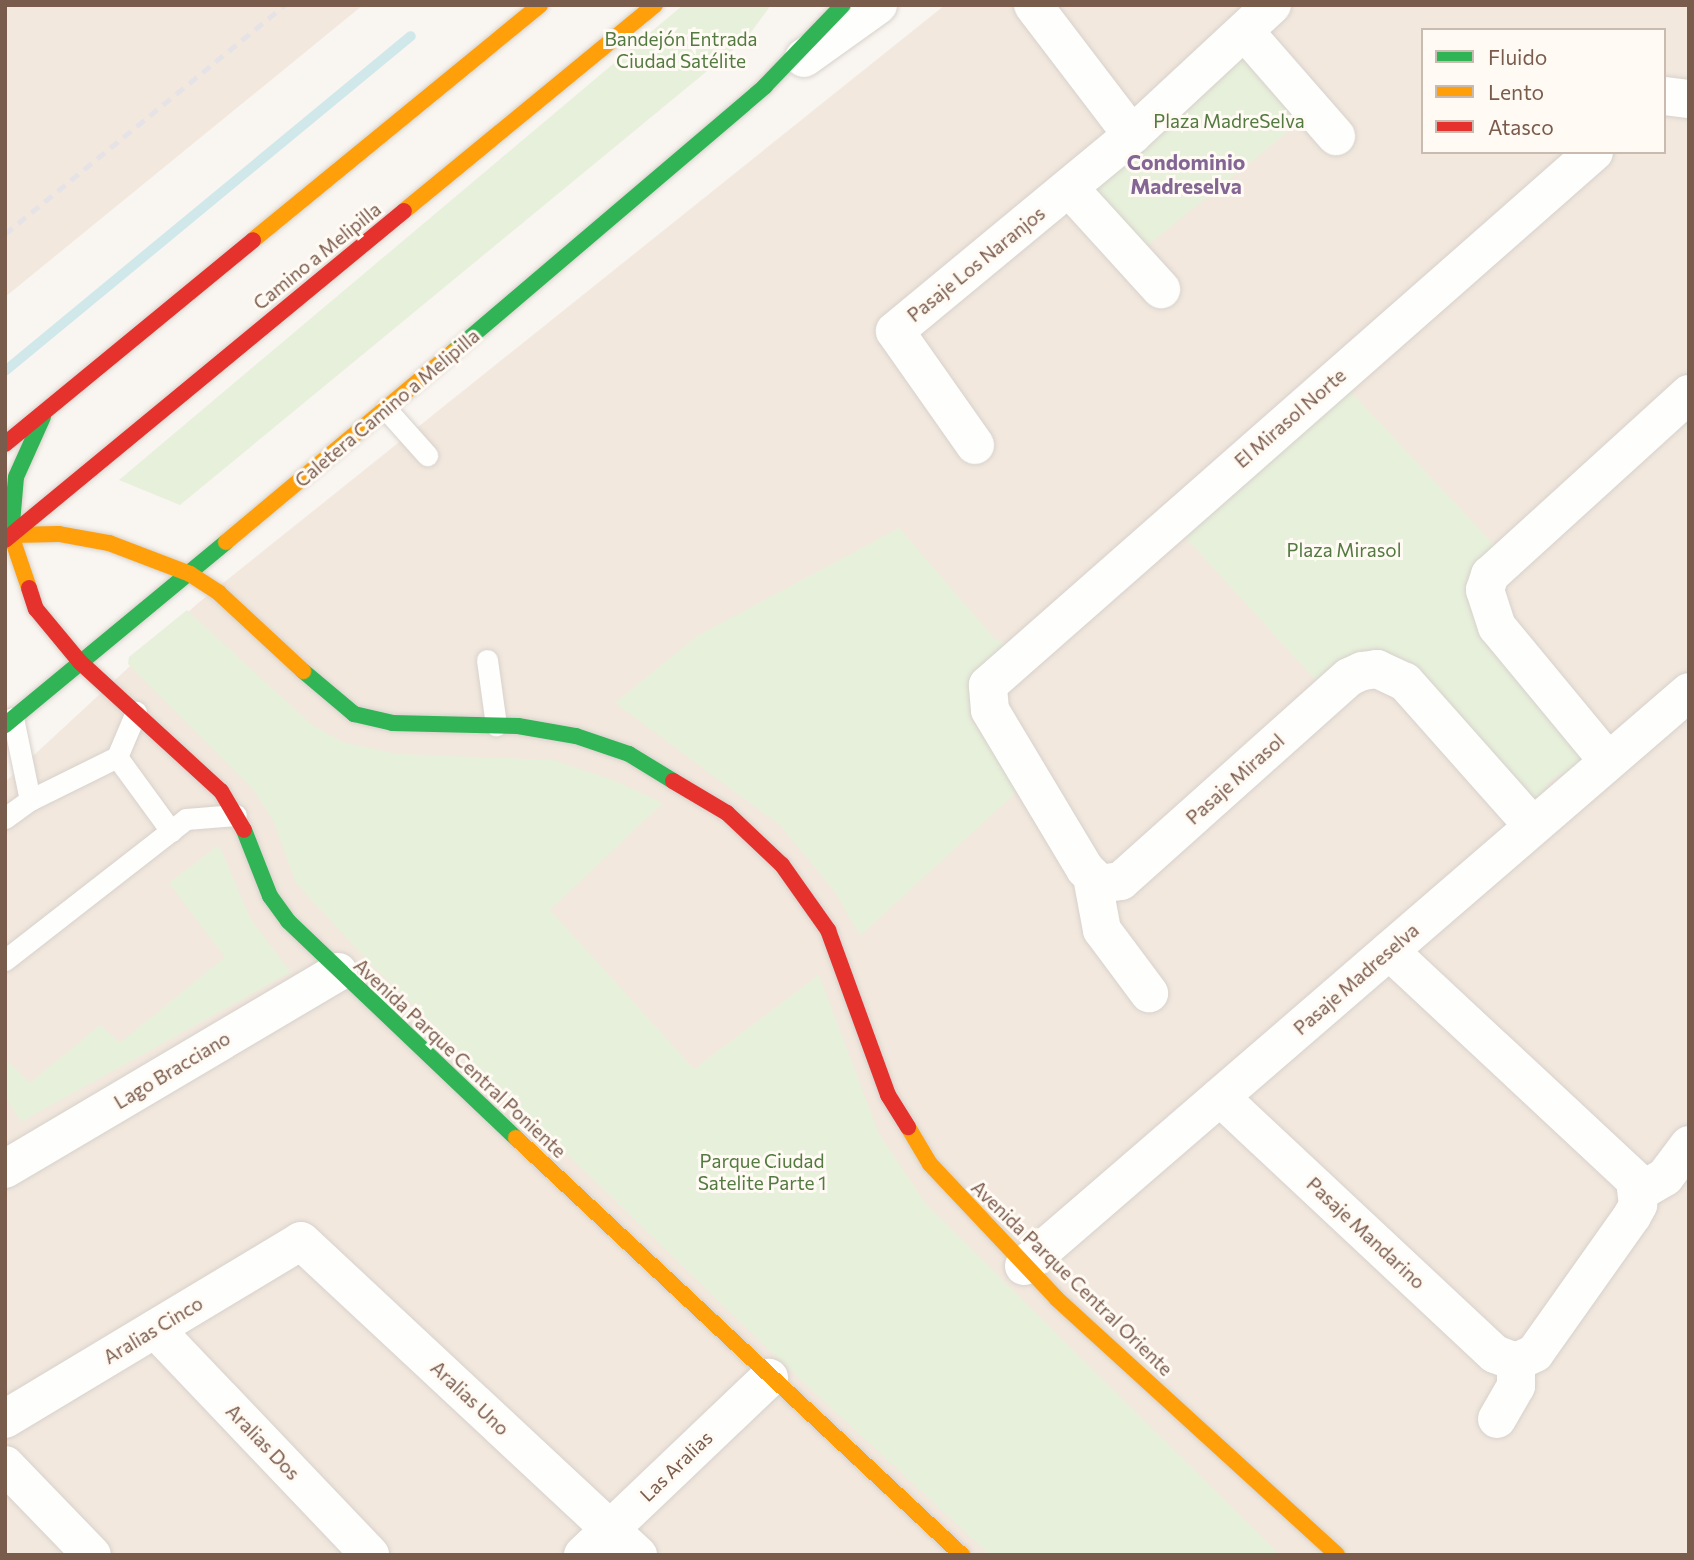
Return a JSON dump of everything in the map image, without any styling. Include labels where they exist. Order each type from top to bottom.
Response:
[{"type":"street","points":[[5,444],[540,5]]},
{"type":"street","name":"Camino a Melipilla","points":[[7,537],[655,5]]},
{"type":"street","name":"Caletera Camino a Melipilla","points":[[765,86],[843,5]]},
{"type":"street","name":"Caletera Camino a Melipilla","points":[[9,721],[387,409],[765,86],[878,5]]},
{"type":"street","points":[[1033,5],[1132,135]]},
{"type":"street","name":"Pasaje Los Naranjos","points":[[975,445],[895,331],[1132,135],[1246,33],[1272,5]]},
{"type":"street","points":[[1246,33],[1336,136]]},
{"type":"street","points":[[1666,96],[1689,99]]},
{"type":"street","name":"El Mirasol Norte","points":[[1093,882],[990,710],[988,685],[1592,154]]},
{"type":"street","points":[[1069,188],[1161,289]]},
{"type":"street","points":[[1608,761],[1497,627],[1485,590],[1490,575],[1689,394]]},
{"type":"street","points":[[7,537],[16,477],[47,408]]},
{"type":"street","name":"Avenida Parque Central Oriente","points":[[7,537],[59,534],[109,543],[190,574],[219,593],[336,702],[354,714],[393,723],[547,729],[628,754],[696,792],[756,838],[807,897],[828,930],[853,989],[888,1095],[909,1134],[953,1192],[1024,1266],[1337,1555]]},
{"type":"street","name":"Avenida Parque Central Poniente","points":[[7,537],[36,609],[80,662],[195,763],[236,815],[277,908],[338,972],[769,1378],[962,1555]]},
{"type":"street","name":"Pasaje Mirasol","points":[[1093,882],[1121,881],[1349,677],[1362,671],[1391,673],[1405,682],[1533,827]]},
{"type":"street","name":"Pasaje Madreselva","points":[[1024,1266],[1689,692]]},
{"type":"street","points":[[1093,882],[1102,930],[1149,993]]},
{"type":"street","points":[[1389,951],[1627,1170],[1639,1192]]},
{"type":"street","name":"Lago Bracciano","points":[[5,1169],[338,972]]},
{"type":"street","name":"Pasaje Mandarino","points":[[1220,1097],[1495,1354],[1516,1362]]},
{"type":"street","points":[[1497,1419],[1516,1386],[1516,1362],[1535,1353],[1632,1216],[1639,1192],[1665,1177],[1689,1145]]},
{"type":"street","name":"Aralias Cinco","points":[[5,1419],[301,1241]]},
{"type":"street","name":"Aralias Uno","points":[[301,1241],[638,1555]]},
{"type":"street","name":"Aralias Dos","points":[[155,1329],[370,1555]]},
{"type":"street","name":"Las Aralias","points":[[583,1555],[769,1378]]},
{"type":"street","points":[[5,1465],[92,1555]]},
{"type":"lane","points":[[387,409],[427,456]]},
{"type":"lane","points":[[487,660],[496,725]]},
{"type":"lane","points":[[5,818],[30,800],[117,757],[136,712]]},
{"type":"lane","points":[[9,721],[30,800]]},
{"type":"lane","points":[[117,757],[171,831]]},
{"type":"lane","points":[[5,960],[186,819],[236,815]]},
{"type":"shaded area","points":[[5,5],[363,5],[5,297]]},
{"type":"shaded area","points":[[945,5],[1689,5],[1689,1555],[5,1555],[5,782],[197,604]]},
{"type":"green space","name":"Bandejón Entrada Ciudad Satélite","points":[[683,5],[771,5],[746,39],[180,505],[119,480]]},
{"type":"green space","name":"Plaza MadreSelva","points":[[1247,44],[1306,117],[1133,257],[1074,184]]},
{"type":"green space","name":"Plaza Mirasol","points":[[1350,391],[1499,550],[1480,580],[1590,757],[1552,780],[1537,799],[1525,799],[1420,675],[1321,686],[1184,536]]},
{"type":"green space","points":[[899,528],[995,639],[1014,647],[970,718],[1021,788],[860,936],[835,892],[780,825],[615,703],[697,636]]},
{"type":"green space","name":"Parque Ciudad Satelite Parte 1","points":[[187,610],[312,725],[342,742],[397,754],[553,760],[613,780],[663,803],[550,910],[694,1069],[819,975],[879,1134],[926,1204],[1280,1555],[990,1555],[769,1350],[364,957],[296,883],[274,822],[253,789],[128,664],[129,657]]},
{"type":"green space","points":[[219,845],[251,920],[291,972],[21,1122],[5,1096],[5,1059],[30,1083],[100,1025],[120,1043],[225,957],[169,883]]},
{"type":"waterway","points":[[5,371],[411,36]]},
{"type":"railway","points":[[5,234],[285,5]]},
{"type":"traffic: fast","points":[[453,352],[765,86],[843,5]]},
{"type":"traffic: fast","points":[[11,535],[16,477],[43,417]]},
{"type":"traffic: fast","points":[[5,725],[226,542]]},
{"type":"traffic: fast","points":[[303,671],[354,714],[392,723],[518,726],[576,736],[629,754],[673,781]]},
{"type":"traffic: fast","points":[[244,830],[270,896],[288,921],[516,1138]]},
{"type":"traffic: slow","points":[[253,240],[540,5]]},
{"type":"traffic: slow","points":[[404,211],[655,5]]},
{"type":"traffic: slow","points":[[226,542],[453,352]]},
{"type":"traffic: slow","points":[[29,588],[11,535],[59,534],[109,543],[190,574],[219,593],[303,671]]},
{"type":"traffic: slow","points":[[908,1127],[930,1164],[1057,1299],[1337,1555]]},
{"type":"traffic: slow","points":[[516,1138],[962,1555]]},
{"type":"traffic: jam","points":[[5,540],[404,211]]},
{"type":"traffic: jam","points":[[5,444],[253,240]]},
{"type":"traffic: jam","points":[[29,588],[36,609],[80,662],[221,791],[244,830]]},
{"type":"traffic: jam","points":[[673,781],[727,813],[782,865],[828,930],[888,1095],[908,1127]]},
{"type":"district","name":"Condominio Madreselva","points":[[1186,174]]}]
